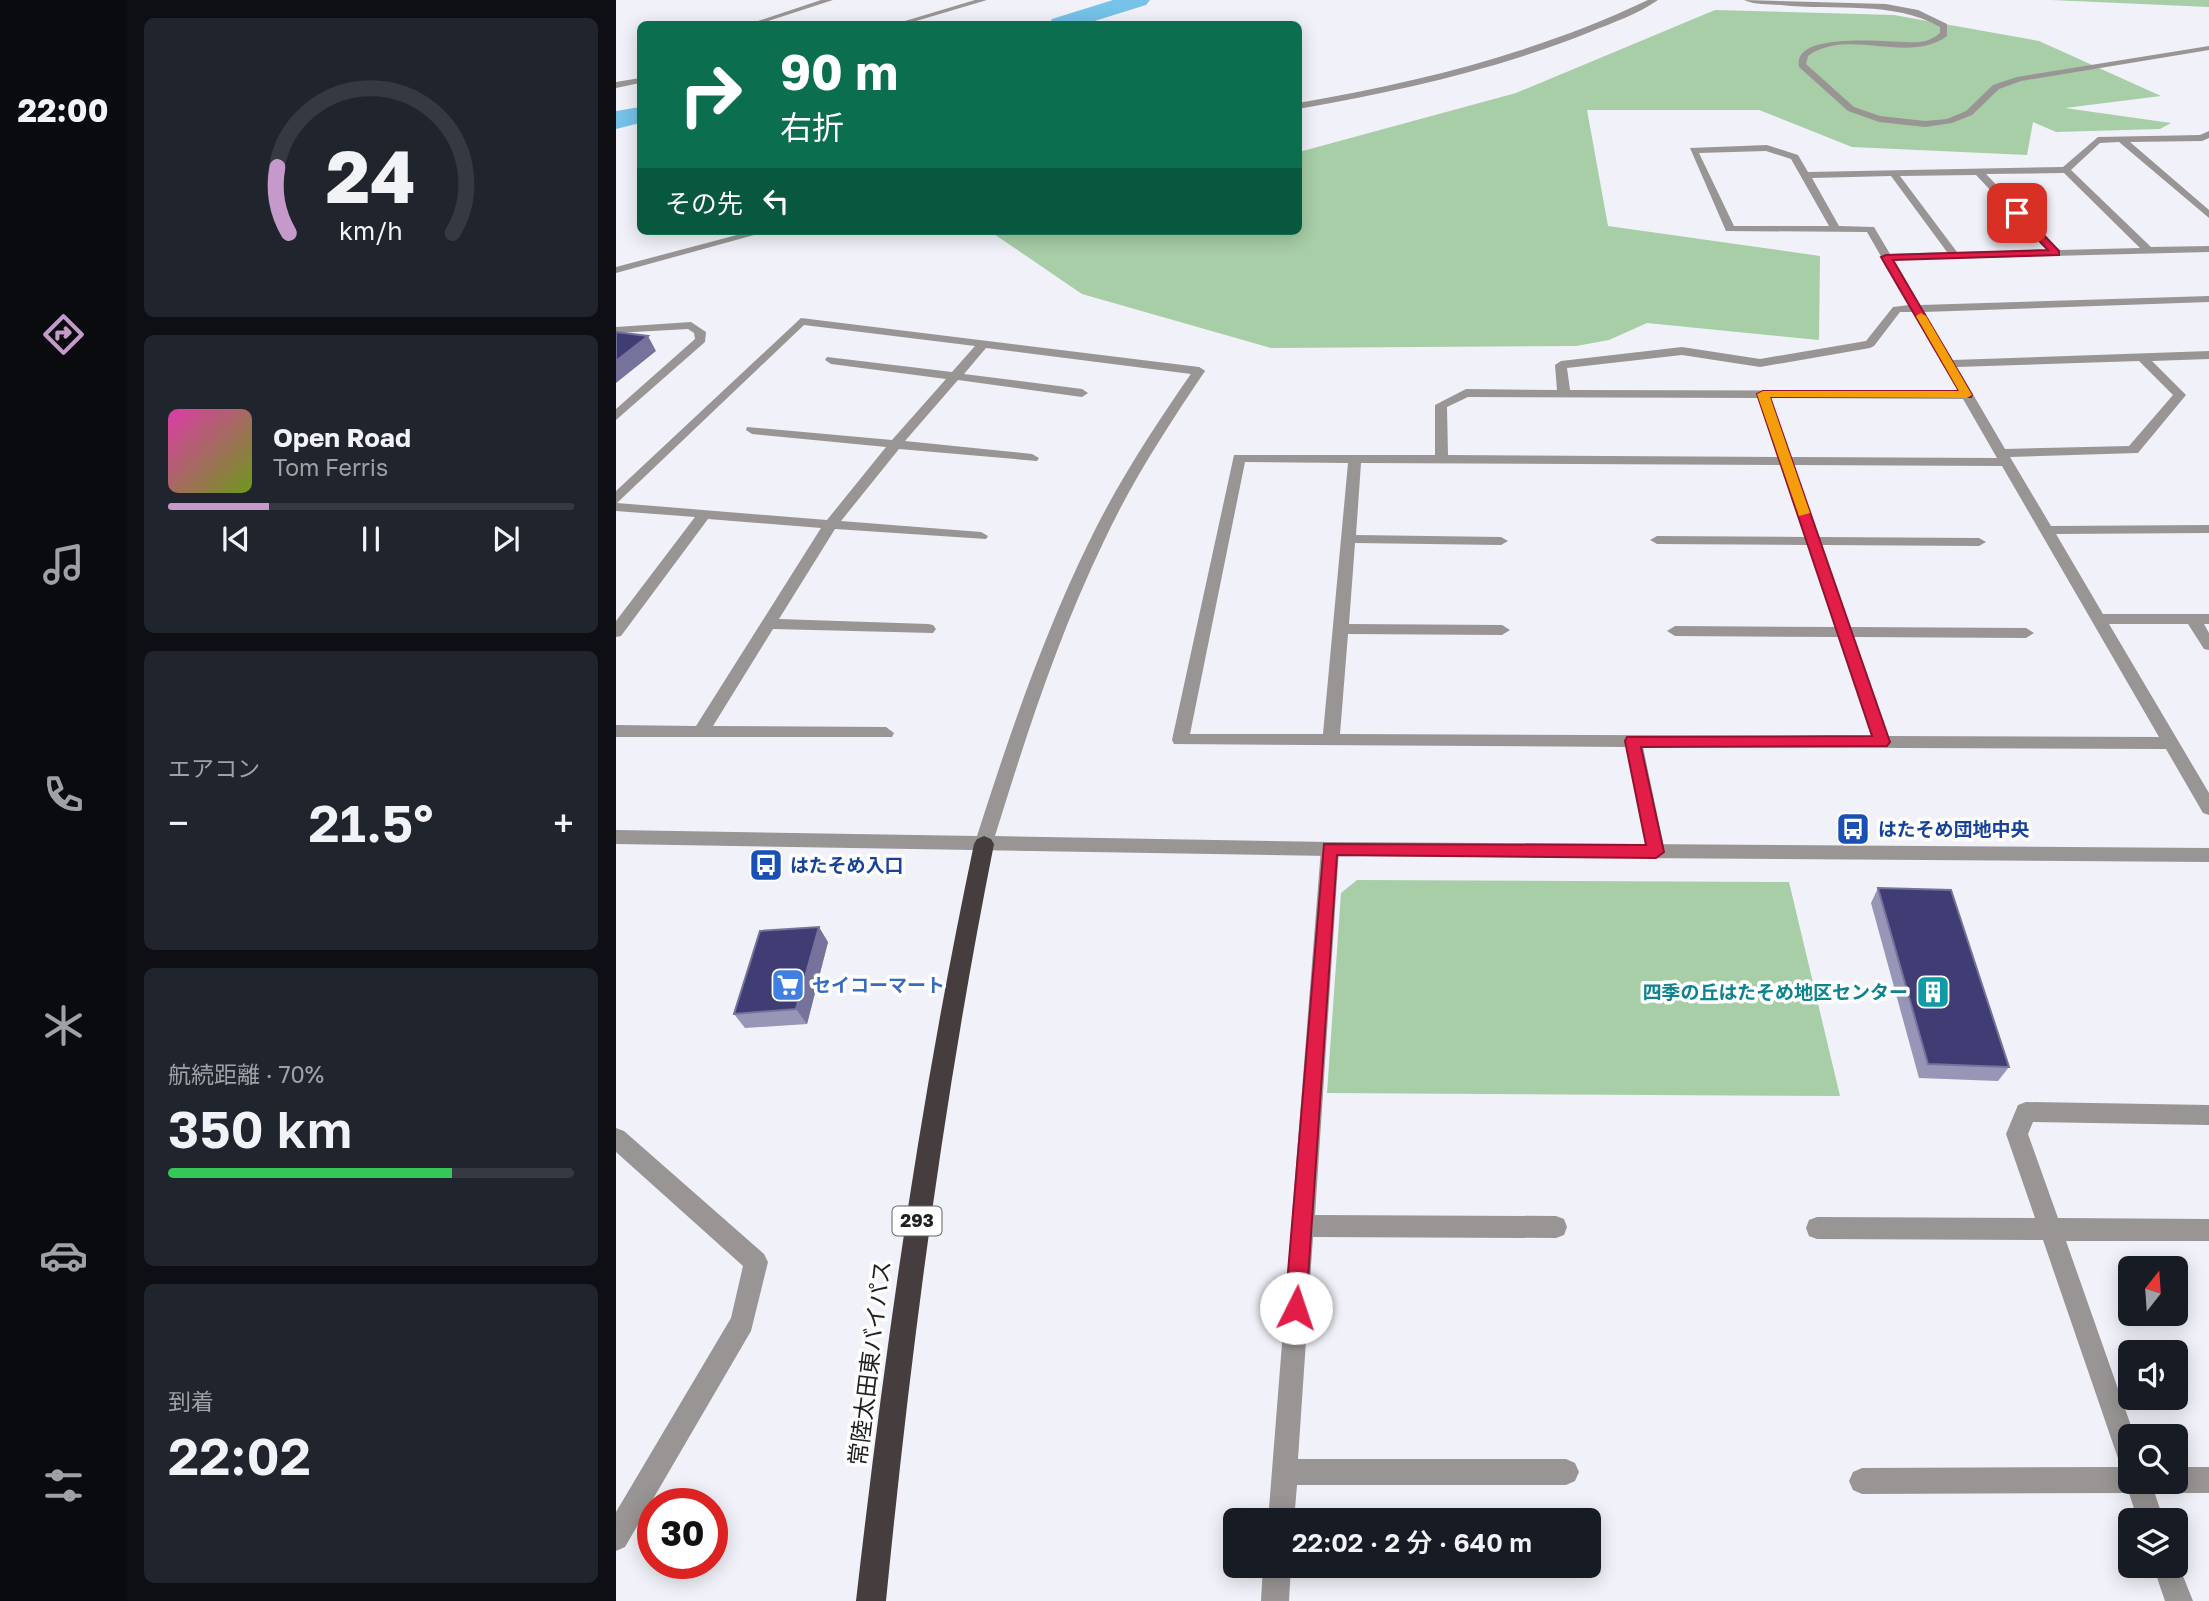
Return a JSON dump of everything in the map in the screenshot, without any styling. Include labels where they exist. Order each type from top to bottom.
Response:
[{"type":"highway","name":"常陸太田東バイパス","points":[[870,1601],[884,1470],[922,1186],[953,989],[984,844]]},
{"type":"street","points":[[762,21],[829,0]]},
{"type":"street","points":[[910,21],[983,0]]},
{"type":"street","points":[[1302,105],[1406,88],[1491,66],[1654,0]]},
{"type":"street","points":[[1748,0],[1825,6],[1881,5],[1931,17],[1944,26],[1944,34],[1929,42],[1824,46],[1808,51],[1802,58],[1802,65],[1851,109],[1898,123],[1949,121],[1969,113],[1996,87],[2039,74],[2209,48]]},
{"type":"street","points":[[619,84],[637,73]]},
{"type":"street","points":[[619,84],[637,81]]},
{"type":"street","points":[[1807,175],[2066,170],[2098,140],[2207,138]]},
{"type":"street","points":[[2122,140],[2209,215]]},
{"type":"street","points":[[1835,228],[1795,157],[1767,148],[1693,149],[1730,229],[1870,229],[2209,808]]},
{"type":"street","points":[[2066,170],[2148,250]]},
{"type":"street","points":[[1979,173],[2056,253]]},
{"type":"street","points":[[1894,174],[1955,256]]},
{"type":"street","points":[[616,270],[749,235]]},
{"type":"street","points":[[1886,257],[2209,249]]},
{"type":"street","points":[[1564,394],[1561,365],[1682,351],[1760,363],[1870,344],[1896,309],[2209,299]]},
{"type":"street","points":[[616,499],[801,321],[1199,370],[1133,470],[1091,546],[1054,635],[1017,736],[984,844]]},
{"type":"street","points":[[616,330],[691,325],[700,332],[701,340],[616,416]]},
{"type":"street","points":[[700,733],[830,526],[894,446],[983,344]]},
{"type":"street","points":[[1949,365],[2209,355]]},
{"type":"street","points":[[2143,358],[2180,395],[2133,450],[2113,453],[2004,458],[1786,461],[1239,458],[1180,740],[2171,743]]},
{"type":"street","points":[[831,360],[1082,393]]},
{"type":"street","points":[[1441,459],[1441,405],[1466,393],[1967,395]]},
{"type":"street","points":[[1763,394],[1882,742]]},
{"type":"street","points":[[752,430],[1032,458]]},
{"type":"street","points":[[1331,740],[1343,629],[1355,459]]},
{"type":"street","points":[[616,507],[981,536]]},
{"type":"street","points":[[616,632],[703,516]]},
{"type":"street","points":[[2046,530],[2209,529]]},
{"type":"street","points":[[1350,539],[1501,541]]},
{"type":"street","points":[[1657,540],[1979,541]]},
{"type":"street","points":[[2098,619],[2201,619],[2209,645]]},
{"type":"street","points":[[767,624],[929,629]]},
{"type":"street","points":[[1343,629],[1502,630]]},
{"type":"street","points":[[1675,631],[2026,633]]},
{"type":"street","points":[[616,731],[886,733]]},
{"type":"street","points":[[1633,741],[1656,852]]},
{"type":"street","points":[[616,837],[1330,849],[2209,855]]},
{"type":"street","points":[[1282,1508],[1330,849]]},
{"type":"street","points":[[2118,1424],[2017,1134],[2026,1112],[2209,1115]]},
{"type":"street","points":[[616,1138],[756,1262],[742,1322],[616,1538]]},
{"type":"street","points":[[1301,1226],[1556,1227]]},
{"type":"street","points":[[1817,1228],[2209,1230]]},
{"type":"street","points":[[1284,1472],[1566,1472]]},
{"type":"street","points":[[1862,1481],[2118,1480]]},
{"type":"street","points":[[2188,1480],[2209,1480]]},
{"type":"street","points":[[1275,1601],[1276,1578]]},
{"type":"street","points":[[2171,1578],[2179,1601]]},
{"type":"green space","points":[[2051,0],[2209,0],[2209,7]]},
{"type":"green space","points":[[1715,10],[1894,15],[2039,41],[2161,96],[2065,108],[2171,123],[2160,129],[2056,132],[2033,122],[2027,155],[1852,147],[1759,110],[1587,110],[1608,226],[1820,256],[1819,340],[1647,323],[1609,340],[1576,346],[1271,348],[1082,294],[995,235],[1302,235],[1302,151],[1516,93]]},
{"type":"green space","points":[[1357,880],[1789,882],[1840,1096],[1327,1093],[1341,893]]},
{"type":"building","points":[[616,332],[648,336],[616,361]]},
{"type":"building","name":"四季の丘はたそめ地区センター","points":[[1878,888],[1951,890],[2009,1067],[1928,1064]]},
{"type":"building","name":"セイコーマート","points":[[819,927],[796,1009],[734,1014],[760,931]]},
{"type":"waterway","points":[[1071,21],[1138,0]]},
{"type":"waterway","points":[[616,120],[637,116]]},
{"type":"slow traffic","points":[[1803,513],[1763,394],[1967,395],[1921,316]]},
{"type":"place","name":"はたそめ団地中央","points":[[1853,829]]},
{"type":"place","name":"はたそめ入口","points":[[766,865]]},
{"type":"place","name":"セイコーマート","points":[[788,985]]},
{"type":"place","name":"四季の丘はたそめ地区センター","points":[[1933,992]]},
{"type":"route","points":[[1296,1308],[1309,1102],[1330,849],[1656,852],[1633,741],[1882,742],[1763,394],[1967,395],[1886,257],[2056,253],[2017,213]]}]
